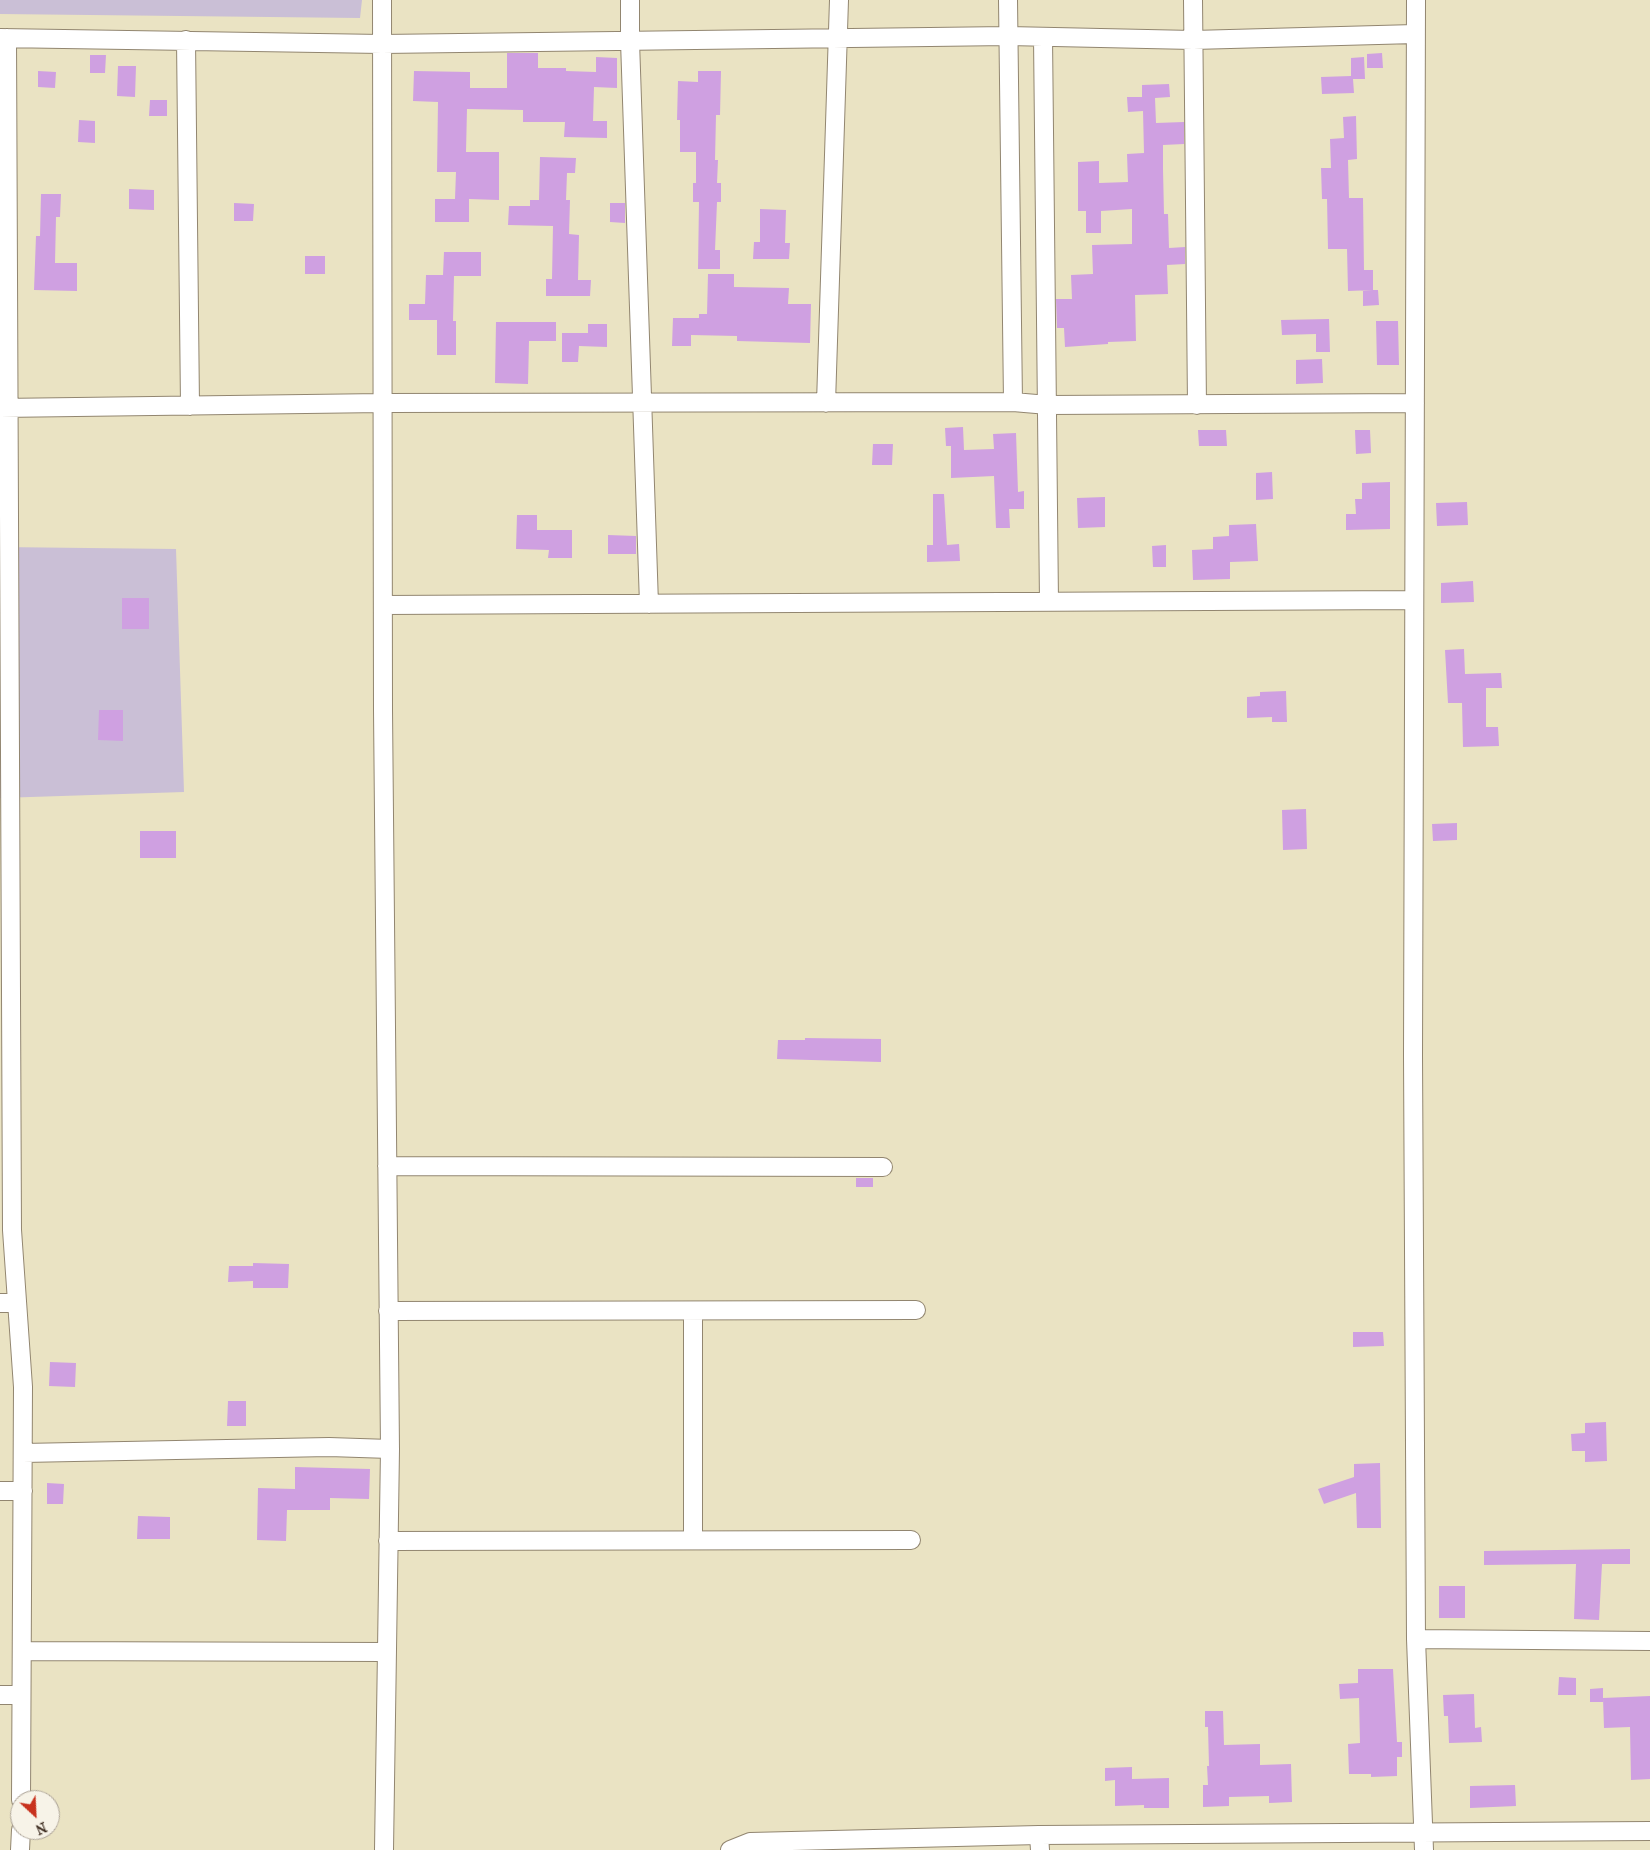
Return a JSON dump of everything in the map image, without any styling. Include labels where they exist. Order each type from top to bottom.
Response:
[{"type":"street","points":[[382,0],[383,605],[390,1449],[384,1850]]},
{"type":"street","points":[[630,0],[648,604]]},
{"type":"street","points":[[826,402],[839,0]]},
{"type":"street","points":[[1008,0],[1013,402]]},
{"type":"street","points":[[1193,0],[1196,405]]},
{"type":"street","points":[[1416,0],[1413,1055],[1416,1639],[1424,1842]]},
{"type":"street","points":[[21,1790],[23,1387],[9,1304],[12,1230],[6,1021],[3,38],[382,44],[1008,36],[1193,40],[1415,34]]},
{"type":"street","points":[[1043,37],[1049,602]]},
{"type":"street","points":[[186,40],[190,406]]},
{"type":"street","points":[[4,408],[382,403],[1013,402],[1047,405],[1414,404]]},
{"type":"street","points":[[383,605],[1414,600]]},
{"type":"street","points":[[387,1166],[883,1167]]},
{"type":"street","points":[[388,1311],[916,1310]]},
{"type":"street","points":[[693,1311],[693,1540]]},
{"type":"street","points":[[23,1453],[330,1447],[390,1449]]},
{"type":"street","points":[[0,1491],[22,1491]]},
{"type":"street","points":[[388,1541],[911,1540]]},
{"type":"street","points":[[1416,1639],[1650,1641]]},
{"type":"street","points":[[22,1651],[387,1652]]},
{"type":"street","points":[[0,1695],[21,1695]]},
{"type":"street","points":[[730,1850],[750,1842],[1424,1842],[1650,1831]]},
{"type":"shaded area","points":[[0,0],[362,0],[360,18],[0,14]]},
{"type":"shaded area","points":[[0,547],[176,549],[184,792],[0,798]]},
{"type":"building","points":[[507,53],[538,53],[538,68],[566,68],[566,71],[596,72],[596,57],[617,58],[617,88],[594,87],[593,121],[607,121],[607,138],[564,137],[565,122],[523,122],[523,110],[467,109],[466,152],[499,152],[499,200],[469,199],[469,222],[435,222],[435,199],[455,199],[456,172],[437,172],[438,102],[413,101],[414,71],[470,72],[470,88],[507,88]]},
{"type":"building","points":[[1382,53],[1383,68],[1367,68],[1367,54]]},
{"type":"building","points":[[90,55],[106,55],[105,73],[90,73]]},
{"type":"building","points":[[1364,57],[1365,79],[1353,79],[1354,93],[1322,94],[1321,77],[1351,76],[1351,58]]},
{"type":"building","points":[[118,66],[136,66],[135,97],[117,96]]},
{"type":"building","points":[[38,71],[56,72],[55,88],[38,87]]},
{"type":"building","points":[[698,71],[721,71],[720,115],[716,115],[715,160],[718,160],[717,183],[721,183],[721,202],[717,202],[715,250],[720,250],[720,269],[698,269],[699,202],[693,202],[693,183],[696,183],[696,152],[680,152],[680,120],[677,120],[678,81],[698,82]]},
{"type":"building","points":[[1169,84],[1170,97],[1155,98],[1156,123],[1184,122],[1184,144],[1163,145],[1164,214],[1168,214],[1169,248],[1185,247],[1185,264],[1167,265],[1168,294],[1135,295],[1136,341],[1065,347],[1064,328],[1057,328],[1056,299],[1072,299],[1071,275],[1093,274],[1092,245],[1132,244],[1132,209],[1101,211],[1101,233],[1086,233],[1086,211],[1078,211],[1078,162],[1099,161],[1099,183],[1128,182],[1127,154],[1144,153],[1143,111],[1128,112],[1127,97],[1142,97],[1142,85]]},
{"type":"building","points":[[150,100],[167,100],[167,116],[149,116]]},
{"type":"building","points":[[1356,116],[1357,159],[1348,160],[1349,198],[1363,198],[1364,270],[1373,270],[1373,290],[1348,291],[1347,249],[1328,249],[1327,199],[1322,199],[1321,168],[1331,168],[1330,139],[1344,138],[1343,117]]},
{"type":"building","points":[[79,120],[95,121],[95,143],[78,142]]},
{"type":"building","points":[[540,157],[576,158],[575,173],[567,173],[566,200],[570,200],[569,234],[579,235],[578,280],[591,280],[590,296],[546,296],[546,279],[552,279],[553,226],[508,225],[509,206],[530,206],[530,200],[539,200]]},
{"type":"building","points":[[129,189],[154,190],[154,210],[129,209]]},
{"type":"building","points":[[41,194],[61,194],[60,217],[56,217],[55,263],[77,263],[77,291],[34,290],[36,236],[40,236]]},
{"type":"building","points":[[234,203],[254,204],[253,221],[234,221]]},
{"type":"building","points":[[610,203],[625,203],[625,223],[610,222]]},
{"type":"building","points":[[760,209],[786,210],[785,243],[790,243],[789,259],[753,259],[754,242],[760,242]]},
{"type":"building","points":[[444,252],[481,252],[481,276],[454,276],[453,321],[456,321],[456,355],[437,355],[437,320],[409,320],[409,304],[425,304],[426,275],[443,275]]},
{"type":"building","points":[[305,256],[325,256],[325,274],[305,274]]},
{"type":"building","points":[[708,274],[734,274],[734,287],[789,288],[788,304],[811,304],[810,343],[737,341],[737,336],[691,335],[691,346],[672,346],[673,318],[699,318],[699,314],[707,314]]},
{"type":"building","points":[[1363,290],[1378,290],[1379,305],[1363,306]]},
{"type":"building","points":[[1329,319],[1330,352],[1316,352],[1316,334],[1282,335],[1281,320]]},
{"type":"building","points":[[1376,321],[1398,321],[1399,365],[1377,365]]},
{"type":"building","points":[[496,322],[556,322],[556,341],[529,341],[528,384],[495,383]]},
{"type":"building","points":[[588,324],[607,324],[607,347],[579,346],[578,362],[562,362],[562,333],[588,333]]},
{"type":"building","points":[[1322,359],[1323,383],[1296,384],[1296,360]]},
{"type":"building","points":[[963,427],[964,450],[994,449],[993,434],[1016,433],[1018,492],[1024,491],[1024,509],[1009,509],[1010,528],[996,528],[994,476],[951,478],[951,446],[946,446],[945,428]]},
{"type":"building","points":[[1198,430],[1226,430],[1227,446],[1199,446]]},
{"type":"building","points":[[1355,430],[1370,430],[1371,453],[1356,454]]},
{"type":"building","points":[[873,444],[893,444],[892,465],[872,465]]},
{"type":"building","points":[[1272,472],[1273,499],[1256,500],[1256,473]]},
{"type":"building","points":[[1390,482],[1390,529],[1346,530],[1346,514],[1356,514],[1355,499],[1362,499],[1362,483]]},
{"type":"building","points":[[933,494],[944,494],[947,545],[959,544],[960,561],[927,562],[927,545],[933,545]]},
{"type":"building","points":[[1105,497],[1105,527],[1078,528],[1077,498]]},
{"type":"building","points":[[1467,502],[1468,525],[1437,526],[1436,503]]},
{"type":"building","points":[[517,515],[537,515],[537,530],[572,530],[572,558],[548,558],[549,550],[516,549]]},
{"type":"building","points":[[1256,524],[1258,561],[1230,562],[1230,579],[1193,580],[1192,550],[1213,549],[1213,537],[1229,536],[1229,525]]},
{"type":"building","points":[[608,535],[636,536],[636,554],[608,554]]},
{"type":"building","points":[[1166,545],[1166,567],[1153,567],[1152,546]]},
{"type":"building","points":[[1473,581],[1474,602],[1441,603],[1441,583]]},
{"type":"building","points":[[122,598],[149,598],[149,629],[122,629]]},
{"type":"building","points":[[1464,649],[1465,674],[1501,673],[1502,688],[1486,688],[1486,727],[1498,727],[1499,746],[1463,747],[1462,703],[1448,703],[1445,650]]},
{"type":"building","points":[[1286,691],[1287,722],[1272,722],[1272,717],[1247,718],[1247,697],[1260,696],[1260,692]]},
{"type":"building","points":[[99,710],[123,710],[123,741],[98,740]]},
{"type":"building","points":[[1306,809],[1307,849],[1283,850],[1282,810]]},
{"type":"building","points":[[1457,823],[1457,840],[1433,841],[1432,824]]},
{"type":"building","points":[[140,831],[176,831],[176,858],[140,858]]},
{"type":"building","points":[[805,1038],[881,1039],[881,1062],[777,1059],[778,1040],[805,1040]]},
{"type":"building","points":[[856,1178],[873,1178],[873,1187],[856,1187]]},
{"type":"building","points":[[253,1263],[289,1264],[288,1288],[253,1288],[253,1281],[228,1282],[229,1266],[253,1266]]},
{"type":"building","points":[[1353,1332],[1383,1332],[1384,1346],[1353,1347]]},
{"type":"building","points":[[50,1362],[76,1363],[75,1387],[49,1386]]},
{"type":"building","points":[[228,1401],[246,1401],[246,1426],[227,1426]]},
{"type":"building","points":[[1606,1422],[1607,1461],[1585,1462],[1585,1451],[1572,1451],[1571,1434],[1585,1433],[1585,1423]]},
{"type":"building","points":[[1380,1463],[1381,1528],[1357,1528],[1356,1493],[1324,1504],[1318,1489],[1354,1477],[1354,1464]]},
{"type":"building","points":[[295,1467],[370,1469],[369,1499],[330,1498],[330,1510],[287,1510],[286,1541],[257,1540],[258,1488],[295,1489]]},
{"type":"building","points":[[47,1483],[64,1484],[63,1504],[47,1504]]},
{"type":"building","points":[[138,1516],[170,1517],[170,1539],[137,1539]]},
{"type":"building","points":[[1630,1549],[1630,1564],[1602,1564],[1599,1620],[1574,1619],[1576,1564],[1484,1565],[1484,1551]]},
{"type":"building","points":[[1439,1586],[1465,1586],[1465,1618],[1439,1618]]},
{"type":"building","points":[[1358,1669],[1393,1669],[1397,1742],[1402,1742],[1402,1757],[1397,1757],[1397,1776],[1371,1777],[1371,1774],[1349,1774],[1348,1744],[1360,1743],[1359,1698],[1340,1699],[1339,1684],[1358,1683]]},
{"type":"building","points":[[1559,1677],[1576,1678],[1576,1695],[1558,1695]]},
{"type":"building","points":[[1603,1688],[1603,1702],[1590,1702],[1590,1689]]},
{"type":"building","points":[[1474,1694],[1475,1728],[1481,1727],[1482,1742],[1449,1743],[1448,1716],[1444,1716],[1443,1695]]},
{"type":"building","points":[[1650,1696],[1650,1779],[1631,1780],[1630,1727],[1604,1728],[1603,1698]]},
{"type":"building","points":[[1205,1711],[1223,1711],[1224,1745],[1260,1744],[1260,1765],[1291,1764],[1292,1802],[1269,1803],[1269,1796],[1229,1797],[1229,1806],[1203,1807],[1203,1785],[1208,1785],[1207,1766],[1209,1766],[1208,1727],[1205,1727]]},
{"type":"building","points":[[1132,1767],[1132,1779],[1169,1778],[1169,1808],[1144,1808],[1144,1805],[1115,1806],[1115,1780],[1105,1781],[1105,1768]]},
{"type":"building","points":[[1515,1785],[1516,1806],[1470,1808],[1470,1786]]}]
